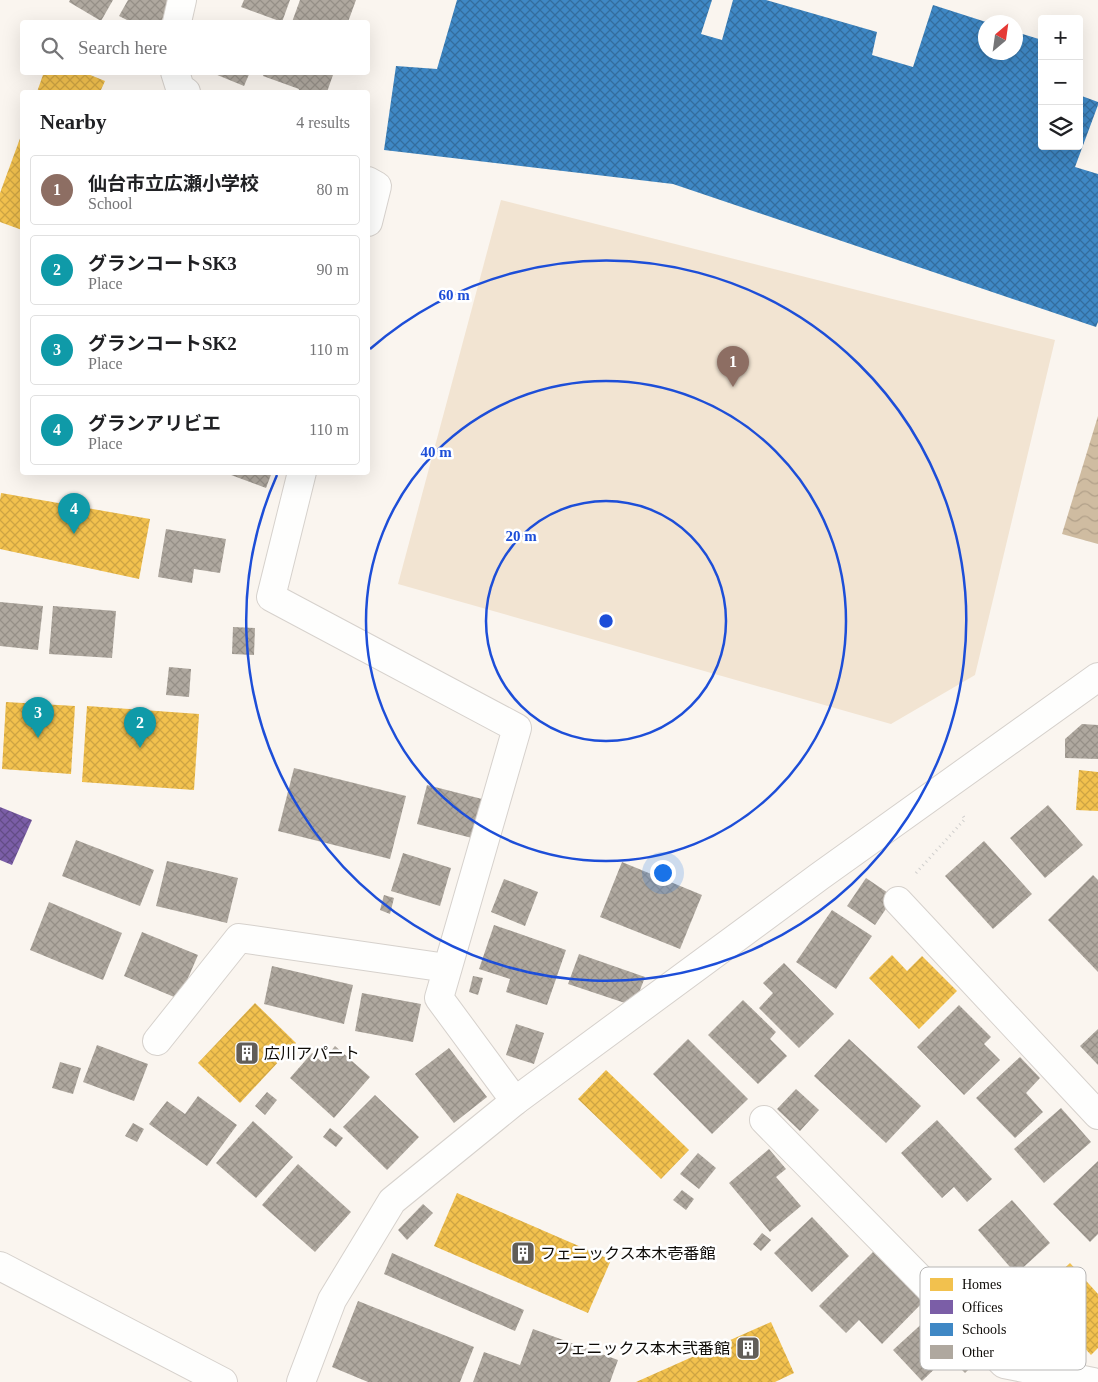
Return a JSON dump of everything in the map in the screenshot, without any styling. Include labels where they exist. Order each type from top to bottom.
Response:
[{"type":"street","points":[[177,20],[182,0]]},
{"type":"street","points":[[176,75],[180,88],[183,90]]},
{"type":"street","points":[[370,182],[377,186],[370,214]]},
{"type":"street","points":[[301,475],[271,597],[517,728],[439,998],[515,1101]]},
{"type":"street","points":[[301,1382],[332,1300],[392,1202],[515,1101],[820,876],[1098,677]]},
{"type":"street","points":[[898,901],[1098,1115]]},
{"type":"street","points":[[157,1041],[240,938],[447,968]]},
{"type":"street","points":[[764,1120],[920,1279]]},
{"type":"street","points":[[0,1266],[223,1382]]},
{"type":"street","points":[[1034,1370],[1093,1382],[1098,1378]]},
{"type":"path","points":[[898,901],[910,879],[965,819],[946,786]]},
{"type":"shaded area","points":[[501,200],[1055,340],[975,675],[891,724],[398,584]]},
{"type":"water","points":[[1098,416],[1098,544],[1062,534]]},
{"type":"building: Homes","points":[[43,75],[90,75],[105,81],[101,90],[38,90]]},
{"type":"building: Homes","points":[[20,138],[20,229],[0,222],[0,193]]},
{"type":"building: Homes","points":[[1,493],[150,519],[139,579],[0,549]]},
{"type":"building: Homes","points":[[6,702],[75,706],[71,774],[2,769]]},
{"type":"building: Homes","points":[[87,706],[199,714],[194,790],[82,782]]},
{"type":"building: Homes","points":[[1079,770],[1098,772],[1098,811],[1076,810]]},
{"type":"building: Homes","points":[[892,955],[907,971],[922,956],[957,991],[919,1029],[869,978]]},
{"type":"building: Homes","name":"広川アパート","points":[[255,1003],[296,1043],[240,1103],[198,1063]]},
{"type":"building: Homes","points":[[606,1070],[689,1150],[661,1179],[578,1099]]},
{"type":"building: Homes","name":"フェニックス本木壱番館","points":[[457,1193],[611,1260],[588,1313],[434,1246]]},
{"type":"building: Homes","points":[[1070,1263],[1074,1267],[1066,1267]]},
{"type":"building: Homes","points":[[1086,1281],[1098,1294],[1098,1348],[1091,1355],[1086,1350]]},
{"type":"building: Homes","name":"フェニックス本木弐番館","points":[[771,1322],[794,1373],[775,1382],[636,1382]]},
{"type":"building: Offices","points":[[0,807],[32,820],[12,865],[0,860]]},
{"type":"building: Schools","points":[[457,0],[712,0],[701,34],[722,40],[733,0],[766,0],[877,32],[872,55],[913,67],[933,5],[978,19],[978,60],[1023,60],[1023,34],[1038,39],[1038,150],[1081,150],[1075,167],[1098,174],[1098,322],[1096,327],[673,184],[384,150],[396,66],[437,69]]},
{"type":"building: Schools","points":[[1083,96],[1098,102],[1083,145]]},
{"type":"building: Other","points":[[70,0],[113,0],[102,20],[69,2]]},
{"type":"building: Other","points":[[128,0],[173,0],[162,20],[127,20],[119,16]]},
{"type":"building: Other","points":[[244,0],[290,0],[283,20],[277,20],[241,7]]},
{"type":"building: Other","points":[[300,0],[356,0],[349,20],[293,20]]},
{"type":"building: Other","points":[[217,75],[249,75],[244,86]]},
{"type":"building: Other","points":[[333,75],[328,90],[299,90],[263,76]]},
{"type":"building: Other","points":[[231,475],[271,475],[266,488]]},
{"type":"building: Other","points":[[166,529],[226,539],[220,573],[194,569],[192,583],[158,577]]},
{"type":"building: Other","points":[[0,602],[43,606],[38,650],[0,646]]},
{"type":"building: Other","points":[[53,606],[116,611],[112,658],[49,654]]},
{"type":"building: Other","points":[[233,627],[255,628],[254,655],[232,654]]},
{"type":"building: Other","points":[[169,667],[191,669],[189,697],[166,695]]},
{"type":"building: Other","points":[[1082,724],[1098,725],[1098,759],[1065,758],[1065,739]]},
{"type":"building: Other","points":[[294,768],[406,796],[390,859],[278,831]]},
{"type":"building: Other","points":[[427,785],[486,800],[476,839],[417,824]]},
{"type":"building: Other","points":[[1048,805],[1083,845],[1045,878],[1010,838]]},
{"type":"building: Other","points":[[76,840],[154,870],[140,906],[62,876]]},
{"type":"building: Other","points":[[984,841],[1032,894],[993,929],[945,876]]},
{"type":"building: Other","points":[[403,853],[451,868],[440,906],[391,891]]},
{"type":"building: Other","points":[[167,861],[238,878],[227,923],[156,906]]},
{"type":"building: Other","points":[[622,862],[702,895],[680,949],[600,917]]},
{"type":"building: Other","points":[[1093,875],[1098,880],[1098,972],[1048,920]]},
{"type":"building: Other","points":[[866,878],[894,897],[875,925],[847,906]]},
{"type":"building: Other","points":[[504,879],[538,892],[525,926],[491,912]]},
{"type":"building: Other","points":[[384,895],[394,898],[390,914],[380,910]]},
{"type":"building: Other","points":[[49,902],[122,933],[103,980],[30,950]]},
{"type":"building: Other","points":[[832,910],[872,936],[836,989],[796,962]]},
{"type":"building: Other","points":[[494,925],[566,950],[547,1005],[506,992],[510,979],[479,969]]},
{"type":"building: Other","points":[[142,932],[198,955],[179,999],[124,976]]},
{"type":"building: Other","points":[[579,954],[645,977],[634,1006],[568,984]]},
{"type":"building: Other","points":[[784,963],[834,1014],[799,1048],[759,1008],[773,993],[763,983]]},
{"type":"building: Other","points":[[272,966],[353,985],[344,1024],[264,1004]]},
{"type":"building: Other","points":[[473,976],[483,978],[478,995],[469,992]]},
{"type":"building: Other","points":[[362,993],[421,1004],[413,1042],[355,1031]]},
{"type":"building: Other","points":[[743,1000],[776,1032],[770,1039],[787,1056],[758,1084],[708,1035]]},
{"type":"building: Other","points":[[959,1005],[991,1037],[984,1044],[1000,1060],[964,1095],[917,1047]]},
{"type":"building: Other","points":[[516,1024],[544,1033],[534,1064],[506,1055]]},
{"type":"building: Other","points":[[1098,1029],[1098,1065],[1080,1046]]},
{"type":"building: Other","points":[[688,1039],[748,1099],[712,1134],[653,1074]]},
{"type":"building: Other","points":[[849,1039],[921,1106],[886,1143],[814,1076]]},
{"type":"building: Other","points":[[97,1045],[148,1064],[134,1101],[83,1082]]},
{"type":"building: Other","points":[[335,1046],[370,1077],[334,1118],[290,1078],[312,1053],[322,1062]]},
{"type":"building: Other","points":[[449,1048],[487,1097],[454,1123],[415,1074]]},
{"type":"building: Other","points":[[1020,1057],[1040,1078],[1026,1093],[1043,1112],[1015,1138],[976,1098]]},
{"type":"building: Other","points":[[60,1062],[81,1068],[73,1094],[52,1088]]},
{"type":"building: Other","points":[[796,1089],[819,1110],[800,1131],[777,1109]]},
{"type":"building: Other","points":[[267,1092],[277,1100],[265,1115],[255,1106]]},
{"type":"building: Other","points":[[375,1095],[419,1137],[387,1170],[343,1127]]},
{"type":"building: Other","points":[[198,1096],[237,1125],[207,1166],[149,1124],[167,1101],[185,1114]]},
{"type":"building: Other","points":[[1061,1108],[1091,1142],[1044,1183],[1014,1149]]},
{"type":"building: Other","points":[[937,1120],[992,1179],[967,1202],[954,1187],[942,1198],[901,1153]]},
{"type":"building: Other","points":[[253,1121],[293,1157],[256,1198],[216,1163]]},
{"type":"building: Other","points":[[133,1123],[144,1129],[137,1142],[125,1136]]},
{"type":"building: Other","points":[[330,1128],[343,1138],[336,1147],[323,1137]]},
{"type":"building: Other","points":[[769,1149],[786,1169],[776,1177],[801,1206],[770,1232],[729,1183]]},
{"type":"building: Other","points":[[698,1153],[716,1168],[699,1189],[680,1174]]},
{"type":"building: Other","points":[[1098,1161],[1098,1234],[1090,1242],[1053,1204]]},
{"type":"building: Other","points":[[298,1164],[351,1212],[315,1252],[262,1205]]},
{"type":"building: Other","points":[[682,1190],[694,1199],[686,1210],[673,1200]]},
{"type":"building: Other","points":[[1012,1200],[1050,1243],[1024,1267],[1010,1267],[978,1230]]},
{"type":"building: Other","points":[[423,1204],[433,1213],[407,1240],[398,1230]]},
{"type":"building: Other","points":[[812,1217],[849,1256],[812,1292],[774,1253]]},
{"type":"building: Other","points":[[762,1233],[771,1240],[761,1251],[753,1244]]},
{"type":"building: Other","points":[[874,1251],[920,1295],[920,1305],[882,1344],[859,1320],[846,1333],[819,1306]]},
{"type":"building: Other","points":[[392,1253],[524,1310],[515,1331],[384,1274]]},
{"type":"building: Other","points":[[358,1301],[474,1347],[460,1382],[368,1382],[332,1367]]},
{"type":"building: Other","points":[[920,1325],[920,1370],[933,1370],[922,1381],[893,1350]]},
{"type":"building: Other","points":[[533,1329],[618,1360],[610,1382],[473,1382],[484,1352],[520,1365]]},
{"type":"place","name":"仙台市立広瀬小学校","points":[[733,387]]},
{"type":"place","name":"グランアリビエ","points":[[74,534]]},
{"type":"place","name":"グランコートSK2","points":[[38,738]]},
{"type":"place","name":"グランコートSK3","points":[[140,748]]},
{"type":"place","name":"広川アパート","points":[[247,1053]]},
{"type":"place","name":"フェニックス本木壱番館","points":[[523,1253]]},
{"type":"place","name":"フェニックス本木弐番館","points":[[748,1348]]}]
